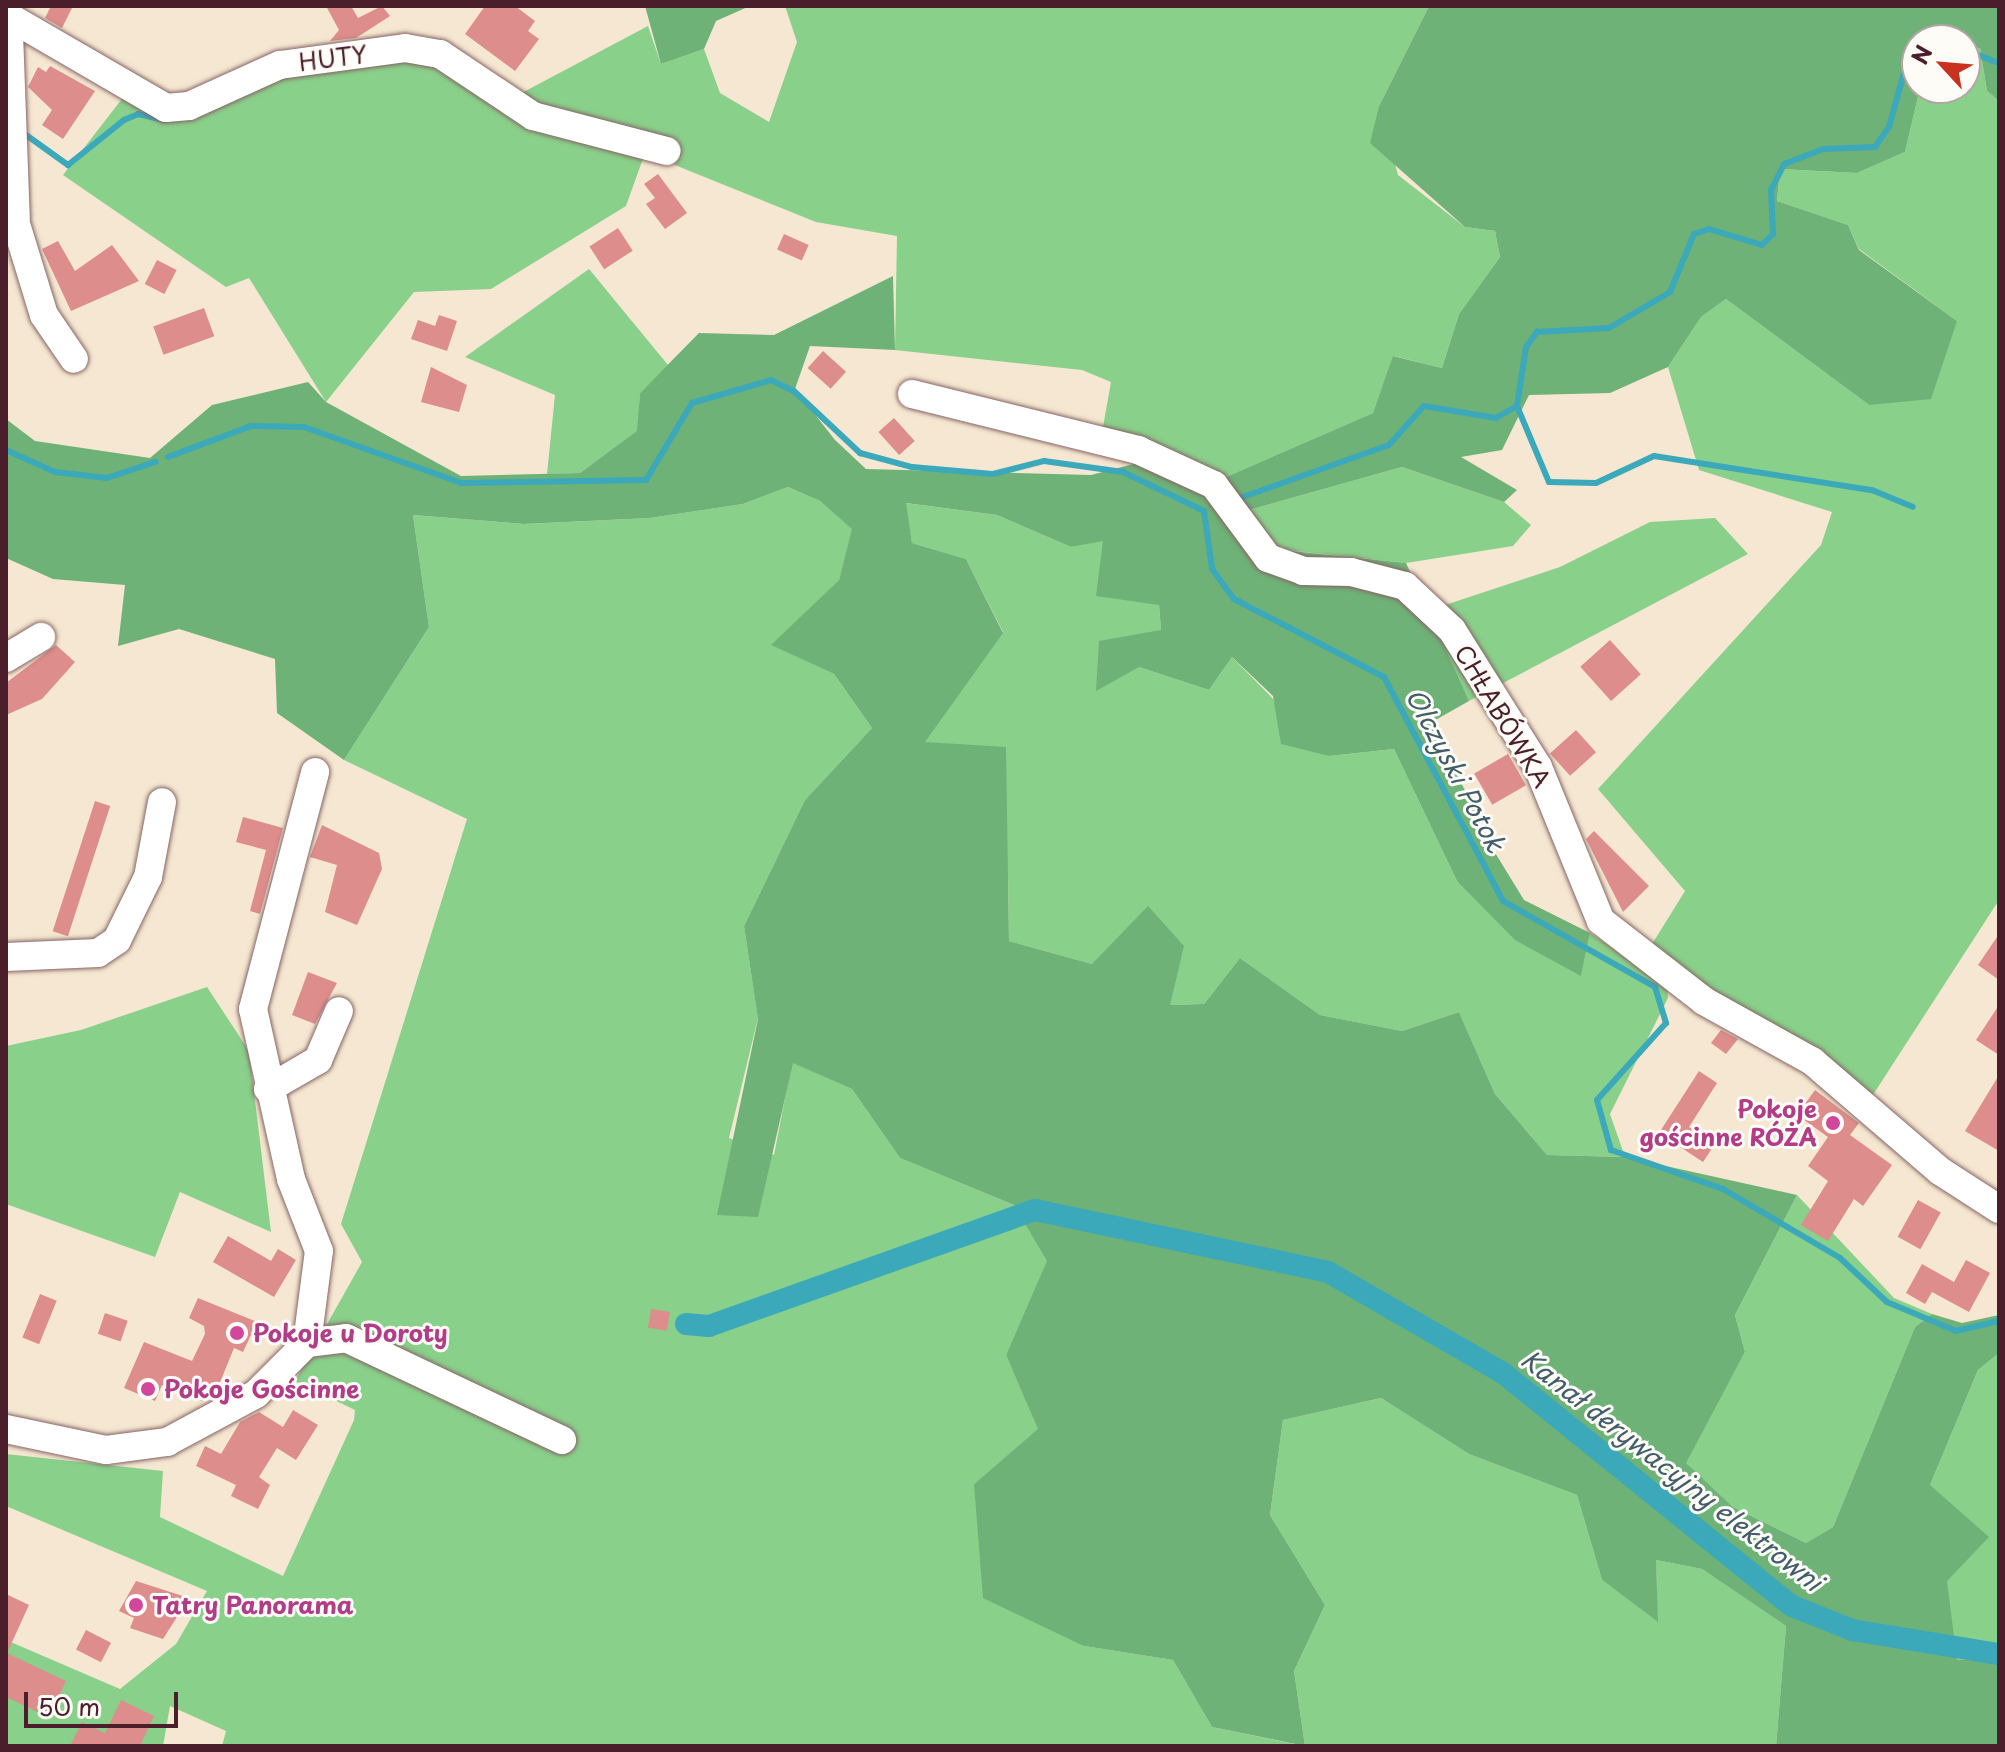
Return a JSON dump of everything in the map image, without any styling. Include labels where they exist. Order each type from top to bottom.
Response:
[{"type":"street","name":"HUTY","points":[[10,12],[166,108],[189,106],[280,65],[405,48],[440,54],[533,116],[666,151]]},
{"type":"street","name":"HUTY","points":[[10,12],[16,224],[44,315],[74,359]]},
{"type":"street","name":"CHŁABÓWKA","points":[[912,394],[1138,450],[1214,485],[1268,558],[1303,571],[1405,586],[1452,630],[1538,767],[1601,921],[1704,1001],[1812,1061],[1940,1171],[1997,1203]]},
{"type":"street","points":[[6,658],[41,637]]},
{"type":"street","points":[[6,1429],[106,1450],[167,1442],[256,1394],[307,1343],[319,1251],[268,1089],[256,990],[315,772]]},
{"type":"street","points":[[6,957],[98,953],[117,940],[148,877],[162,802]]},
{"type":"street","points":[[268,1089],[318,1060],[339,1011]]},
{"type":"street","points":[[307,1343],[346,1338],[562,1440]]},
{"type":"green space","points":[[645,6],[750,6],[716,21],[704,49],[661,64]]},
{"type":"green space","points":[[785,6],[1429,6],[1379,106],[1398,175],[1465,227],[1495,231],[1500,257],[1459,314],[1442,368],[1394,356],[1373,413],[1219,480],[1103,427],[1111,382],[1082,370],[895,350],[897,236],[816,222],[645,153],[626,206],[491,289],[414,292],[326,402],[249,278],[226,287],[63,175],[125,95],[167,111],[256,77],[420,55],[516,96],[648,26],[661,64],[704,49],[720,93],[769,122],[797,42]]},
{"type":"green space","points":[[1429,6],[1999,6],[1999,101],[1987,91],[1981,54],[1981,24],[1901,24],[1901,104],[1916,104],[1905,152],[1857,173],[1780,169],[1777,201],[1848,225],[1859,250],[1957,321],[1931,399],[1869,405],[1726,299],[1701,317],[1668,367],[1610,393],[1529,395],[1502,450],[1461,457],[1517,490],[1504,502],[1402,467],[1249,510],[1219,480],[1373,413],[1393,356],[1442,368],[1459,314],[1500,257],[1495,231],[1465,227],[1370,143],[1379,106]]},
{"type":"green space","points":[[1981,54],[1987,91],[1999,101],[1999,900],[1869,1101],[1713,1002],[1649,949],[1685,891],[1598,789],[1821,545],[1832,512],[1699,470],[1668,367],[1701,317],[1726,299],[1869,405],[1957,321],[1859,249],[1848,225],[1777,201],[1780,169],[1857,173],[1905,152],[1916,104],[1981,104]]},
{"type":"green space","points":[[589,269],[668,365],[640,393],[638,431],[580,473],[547,474],[555,395],[465,357]]},
{"type":"green space","points":[[893,276],[895,350],[810,346],[795,389],[835,440],[866,469],[1091,475],[1145,461],[1200,491],[1243,546],[1406,563],[1469,701],[1432,722],[1494,851],[1524,900],[1590,933],[1581,976],[1515,940],[1457,881],[1394,749],[1329,756],[1281,744],[1273,696],[1232,657],[1209,690],[1139,667],[1096,691],[1099,641],[1161,630],[1159,605],[1096,596],[1103,541],[1071,547],[997,515],[906,503],[912,543],[966,559],[1003,633],[925,742],[1006,747],[1009,941],[1092,964],[1148,906],[1184,946],[1170,1005],[1204,1004],[1240,958],[1320,1015],[1402,1031],[1459,1012],[1495,1094],[1547,1155],[1625,1157],[1797,1195],[1735,1315],[1745,1352],[1686,1463],[1733,1507],[1806,1543],[1833,1527],[1915,1327],[1932,1314],[1962,1323],[1999,1315],[1999,1353],[1978,1370],[1930,1485],[1989,1537],[1947,1581],[1957,1660],[1999,1657],[1999,1746],[1776,1746],[1786,1626],[1702,1569],[1656,1560],[1658,1622],[1602,1580],[1577,1495],[1469,1454],[1381,1398],[1283,1420],[1270,1515],[1325,1605],[1294,1671],[1305,1746],[1212,1727],[1173,1660],[1084,1646],[983,1598],[974,1484],[1038,1429],[1006,1355],[1047,1261],[1014,1205],[900,1158],[852,1089],[793,1063],[758,1217],[717,1215],[758,1019],[744,926],[805,800],[872,728],[834,674],[771,645],[839,580],[852,529],[820,501],[788,487],[743,504],[650,518],[524,524],[413,515],[429,627],[344,760],[277,713],[275,659],[179,629],[118,646],[125,585],[53,579],[6,558],[6,419],[35,441],[150,458],[212,405],[308,382],[326,402],[461,476],[580,473],[637,431],[640,393],[699,333],[774,335]]},
{"type":"green space","points":[[1402,467],[1504,502],[1531,525],[1513,546],[1406,563],[1277,549],[1249,510]]},
{"type":"green space","points":[[788,487],[820,501],[853,529],[839,580],[772,645],[834,674],[872,728],[805,800],[744,926],[758,1018],[729,1138],[774,1155],[792,1062],[852,1089],[900,1158],[1014,1205],[1048,1261],[1006,1355],[1039,1429],[974,1484],[1084,1646],[1173,1660],[1212,1727],[1304,1746],[222,1746],[226,1731],[170,1706],[163,1746],[6,1746],[6,1640],[120,1689],[176,1644],[207,1591],[6,1506],[6,1454],[163,1471],[160,1517],[283,1576],[354,1420],[355,1410],[295,1381],[362,1262],[341,1224],[467,819],[344,760],[429,627],[413,515],[524,524],[650,518],[743,504]]},
{"type":"green space","points":[[905,503],[997,515],[1071,547],[1104,540],[1159,605],[1161,630],[1139,667],[1209,690],[1232,657],[1329,756],[1394,749],[1457,881],[1581,975],[1590,933],[1667,985],[1668,998],[1610,1114],[1625,1157],[1547,1155],[1495,1094],[1459,1012],[1402,1031],[1320,1015],[1240,958],[1204,1004],[1170,1005],[1092,964],[1009,941],[1008,874],[924,742],[1003,632],[966,559],[912,543]]},
{"type":"green space","points":[[1715,518],[1748,554],[1469,701],[1424,612],[1560,567],[1650,522]]},
{"type":"green space","points":[[207,987],[249,1051],[271,1232],[180,1192],[155,1257],[6,1204],[6,1046],[81,1030]]},
{"type":"green space","points":[[1797,1195],[1894,1298],[1932,1314],[1915,1327],[1833,1527],[1806,1543],[1733,1507],[1685,1463],[1745,1352],[1735,1315]]},
{"type":"green space","points":[[1999,1353],[1999,1657],[1957,1660],[1930,1485],[1978,1370]]},
{"type":"green space","points":[[1381,1398],[1469,1454],[1577,1495],[1602,1580],[1657,1621],[1656,1560],[1702,1569],[1786,1626],[1776,1746],[1305,1746],[1294,1671],[1325,1605],[1270,1515],[1283,1420]]},
{"type":"building","points":[[51,6],[73,6],[62,28],[45,18]]},
{"type":"building","points":[[326,6],[351,6],[358,18],[382,6],[390,16],[356,38],[330,41],[339,30]]},
{"type":"building","points":[[485,6],[515,6],[535,21],[528,31],[539,39],[515,71],[465,34]]},
{"type":"building","points":[[50,66],[95,91],[63,139],[42,125],[52,110],[28,87],[38,67],[46,72]]},
{"type":"building","points":[[658,174],[687,213],[665,229],[646,204],[655,198],[644,184]]},
{"type":"building","points":[[618,228],[633,251],[604,269],[589,247]]},
{"type":"building","points":[[784,234],[809,245],[802,261],[777,250]]},
{"type":"building","points":[[58,241],[75,271],[112,245],[139,281],[71,311],[42,249]]},
{"type":"building","points":[[157,260],[177,270],[164,294],[145,284]]},
{"type":"building","points":[[204,308],[214,336],[164,355],[153,326]]},
{"type":"building","points":[[439,315],[457,321],[447,351],[411,339],[418,320],[435,326]]},
{"type":"building","points":[[823,351],[846,372],[831,389],[808,368]]},
{"type":"building","points":[[431,367],[467,385],[459,412],[421,402]]},
{"type":"building","points":[[894,418],[915,441],[899,455],[878,432]]},
{"type":"building","points":[[1610,640],[1641,674],[1611,701],[1580,667]]},
{"type":"building","points":[[56,645],[75,662],[42,699],[6,715],[6,683]]},
{"type":"building","points":[[1576,730],[1596,752],[1570,776],[1550,753]]},
{"type":"building","points":[[1508,754],[1526,785],[1492,805],[1474,774]]},
{"type":"building","points":[[95,801],[110,806],[68,936],[53,931]]},
{"type":"building","points":[[243,817],[283,828],[260,914],[250,911],[266,850],[236,842]]},
{"type":"building","points":[[322,825],[379,853],[382,869],[357,925],[325,912],[337,865],[310,857]]},
{"type":"building","points":[[1594,831],[1649,886],[1623,912],[1586,839]]},
{"type":"building","points":[[1999,934],[1999,980],[1978,965]]},
{"type":"building","points":[[308,972],[337,983],[315,1024],[292,1015]]},
{"type":"building","points":[[1999,1005],[1999,1055],[1976,1040]]},
{"type":"building","points":[[1721,1030],[1738,1039],[1726,1054],[1711,1043]]},
{"type":"building","points":[[1699,1071],[1717,1083],[1689,1127],[1715,1144],[1703,1162],[1659,1133]]},
{"type":"building","points":[[1999,1075],[1999,1151],[1965,1131]]},
{"type":"building","points":[[1815,1090],[1859,1123],[1850,1135],[1892,1165],[1863,1206],[1854,1199],[1828,1241],[1801,1225],[1828,1181],[1808,1166],[1828,1137],[1797,1115]]},
{"type":"building","points":[[1918,1200],[1941,1213],[1920,1249],[1898,1237]]},
{"type":"building","points":[[228,1236],[271,1261],[278,1249],[296,1260],[274,1297],[213,1262]]},
{"type":"building","points":[[1966,1260],[1990,1273],[1969,1312],[1932,1292],[1925,1304],[1906,1293],[1922,1264],[1954,1282]]},
{"type":"building","points":[[40,1294],[57,1301],[39,1344],[22,1338]]},
{"type":"building","points":[[198,1298],[257,1322],[243,1352],[234,1348],[214,1397],[202,1401],[162,1385],[155,1401],[124,1388],[144,1342],[192,1361],[205,1334],[204,1326],[189,1318]]},
{"type":"building","points":[[651,1309],[670,1312],[667,1331],[648,1328]]},
{"type":"building","points":[[105,1313],[128,1321],[121,1342],[98,1334]]},
{"type":"building","points":[[293,1410],[318,1425],[296,1460],[277,1448],[259,1477],[270,1485],[258,1509],[231,1496],[236,1485],[196,1466],[205,1446],[221,1454],[240,1422],[259,1412],[283,1427]]},
{"type":"building","points":[[136,1581],[189,1598],[163,1639],[130,1628],[134,1618],[119,1611]]},
{"type":"building","points":[[6,1594],[29,1605],[7,1653],[66,1681],[49,1717],[6,1697]]},
{"type":"building","points":[[86,1630],[111,1643],[101,1662],[76,1650]]},
{"type":"building","points":[[121,1700],[154,1716],[140,1746],[70,1746],[82,1722],[105,1733]]},
{"type":"waterway","points":[[1981,56],[1999,63]]},
{"type":"waterway","points":[[1240,498],[1389,445],[1424,406],[1496,418],[1517,406],[1526,347],[1537,332],[1609,328],[1670,292],[1694,234],[1709,229],[1762,245],[1773,234],[1771,190],[1784,164],[1823,149],[1875,147],[1889,127],[1901,83]]},
{"type":"waterway","points":[[22,132],[68,165],[124,120],[138,114],[165,120]]},
{"type":"waterway","name":"Olczyski Potok","points":[[168,457],[251,426],[304,427],[461,483],[646,480],[692,403],[771,380],[794,391],[860,453],[912,467],[993,474],[1044,461],[1123,472],[1204,511],[1212,569],[1234,599],[1384,677],[1503,901],[1655,987],[1666,1023],[1597,1100],[1611,1150],[1723,1189],[1840,1258],[1887,1302],[1956,1331],[1999,1321]]},
{"type":"waterway","points":[[1517,406],[1549,482],[1596,483],[1654,456],[1872,490],[1913,507]]},
{"type":"waterway","name":"Olczyski Potok","points":[[6,450],[55,472],[107,478],[155,462]]},
{"type":"waterway","name":"Kanał derywacyjny elektrowni","points":[[686,1324],[709,1326],[1035,1210],[1328,1272],[1503,1373],[1792,1606],[1852,1630],[1999,1654]]},
{"type":"place","name":"Pokoje gościnne RÓŻA","points":[[1833,1123]]},
{"type":"place","name":"Pokoje u Doroty","points":[[237,1333]]},
{"type":"place","name":"Pokoje Gościnne","points":[[148,1389]]},
{"type":"place","name":"Tatry Panorama","points":[[136,1605]]}]
